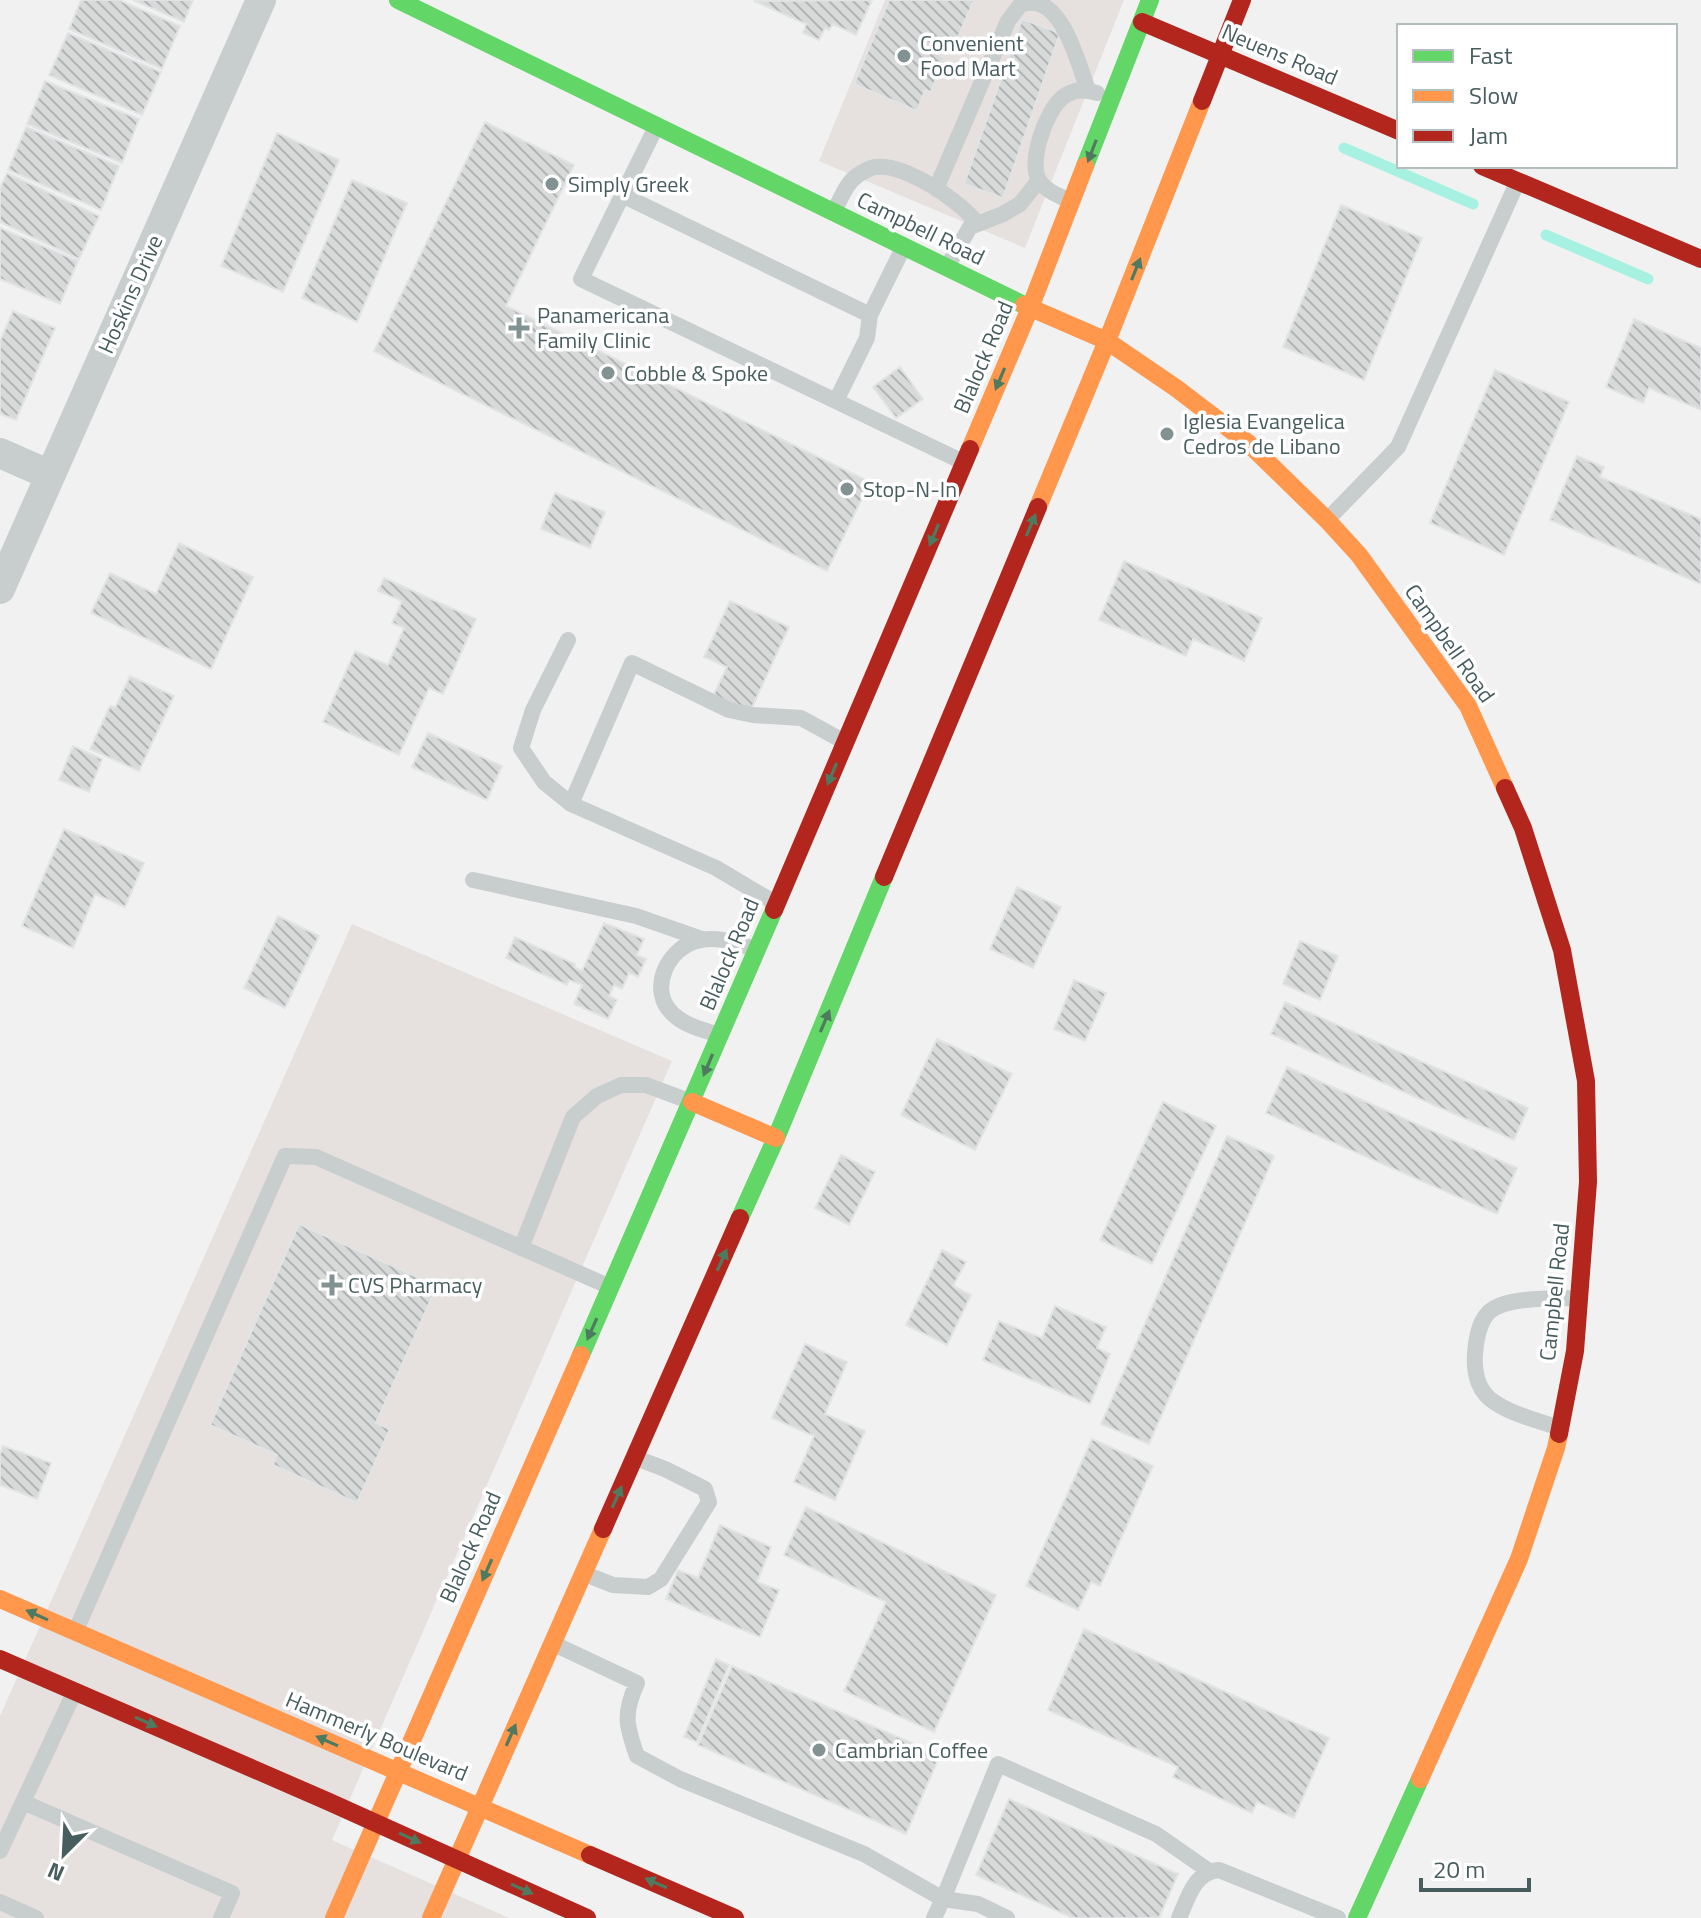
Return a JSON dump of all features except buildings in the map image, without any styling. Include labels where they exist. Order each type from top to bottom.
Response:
[{"type":"main road","name":"Campbell Road","points":[[398,0],[1030,308],[1107,341],[1248,443],[1327,520],[1359,555],[1468,706],[1523,828],[1562,950],[1586,1081],[1588,1182],[1575,1351],[1556,1448],[1519,1559],[1357,1918]]},
{"type":"main road","name":"Blalock Road","points":[[334,1918],[692,1102],[846,742],[1030,308],[1150,0]]},
{"type":"main road","points":[[431,1918],[776,1138],[1107,341],[1242,0]]},
{"type":"main road","name":"Neuens Road","points":[[1142,22],[1397,130]]},
{"type":"main road","points":[[1487,168],[1701,259]]},
{"type":"main road","points":[[692,1102],[776,1138]]},
{"type":"main road","name":"Hammerly Boulevard","points":[[0,1599],[735,1918]]},
{"type":"main road","points":[[0,1659],[375,1822],[557,1912],[587,1918]]},
{"type":"street","name":"Hoskins Drive","points":[[0,589],[261,0]]},
{"type":"street","points":[[0,453],[50,475]]},
{"type":"lane","points":[[936,189],[1008,21],[1021,4],[1036,2],[1053,13],[1066,31],[1088,90]]},
{"type":"lane","points":[[1072,202],[1039,180],[1037,151],[1049,116],[1063,97],[1075,91],[1088,90],[1112,98]]},
{"type":"lane","points":[[656,125],[581,279],[964,463]]},
{"type":"lane","points":[[833,212],[854,178],[867,170],[885,167],[918,178],[955,200],[977,223]]},
{"type":"lane","points":[[946,267],[970,227],[1020,204],[1039,180]]},
{"type":"lane","points":[[1327,520],[1398,447],[1518,181]]},
{"type":"lane","points":[[622,195],[870,315]]},
{"type":"lane","points":[[836,401],[867,338],[870,315],[904,246]]},
{"type":"lane","points":[[568,640],[533,710],[521,748],[544,782],[571,804],[716,868],[777,904]]},
{"type":"lane","points":[[571,804],[632,663],[729,710],[801,718],[846,742]]},
{"type":"lane","points":[[473,880],[636,916],[702,939],[732,942],[757,949]]},
{"type":"lane","points":[[702,939],[687,944],[673,957],[663,974],[660,990],[674,1015],[692,1026],[720,1035]]},
{"type":"lane","points":[[521,1248],[573,1117],[597,1096],[621,1085],[646,1085],[692,1102]]},
{"type":"lane","points":[[76,1632],[285,1156],[316,1157],[610,1288]]},
{"type":"lane","points":[[1560,1428],[1508,1410],[1490,1399],[1479,1386],[1474,1363],[1476,1336],[1488,1313],[1511,1302],[1579,1298]]},
{"type":"lane","points":[[583,1574],[613,1585],[648,1587],[661,1579],[709,1502],[705,1489],[634,1457]]},
{"type":"lane","points":[[552,1643],[637,1683],[629,1701],[627,1728],[637,1756],[680,1779],[864,1854],[943,1899],[978,1904],[1007,1918]]},
{"type":"lane","points":[[0,1851],[75,1690]]},
{"type":"lane","points":[[934,1918],[998,1764],[1156,1834],[1209,1871]]},
{"type":"lane","points":[[23,1802],[232,1893],[221,1918]]},
{"type":"lane","points":[[1179,1918],[1198,1878],[1209,1871],[1219,1870],[1338,1918]]},
{"type":"lane","points":[[0,1902],[36,1918]]},
{"type":"shaded area","points":[[885,0],[1124,0],[1025,248],[819,161]]},
{"type":"shaded area","points":[[352,924],[672,1061],[332,1840],[509,1918],[0,1918],[0,1716]]},
{"type":"waterway","points":[[1344,148],[1473,204]]},
{"type":"waterway","points":[[1546,235],[1648,279]]},
{"type":"traffic: fast","points":[[398,0],[1024,305]]},
{"type":"traffic: fast","points":[[1085,166],[1150,0]]},
{"type":"traffic: fast","points":[[740,1218],[884,877]]},
{"type":"traffic: fast","points":[[581,1355],[774,910]]},
{"type":"traffic: fast","points":[[1357,1918],[1420,1779]]},
{"type":"traffic: slow","points":[[1038,507],[1202,101]]},
{"type":"traffic: slow","points":[[970,449],[1030,308],[1085,166]]},
{"type":"traffic: slow","points":[[1024,305],[1107,341],[1176,388],[1248,443],[1327,520],[1359,555],[1468,706],[1505,788]]},
{"type":"traffic: slow","points":[[692,1102],[776,1138]]},
{"type":"traffic: slow","points":[[334,1918],[581,1355]]},
{"type":"traffic: slow","points":[[1420,1779],[1519,1559],[1559,1434]]},
{"type":"traffic: slow","points":[[431,1918],[603,1529]]},
{"type":"traffic: slow","points":[[0,1599],[590,1855]]},
{"type":"traffic: jam","points":[[1202,101],[1242,0]]},
{"type":"traffic: jam","points":[[1142,22],[1397,130]]},
{"type":"traffic: jam","points":[[1487,168],[1701,259]]},
{"type":"traffic: jam","points":[[774,910],[970,449]]},
{"type":"traffic: jam","points":[[884,877],[1038,507]]},
{"type":"traffic: jam","points":[[1505,788],[1523,828],[1562,950],[1586,1081],[1588,1182],[1575,1351],[1559,1434]]},
{"type":"traffic: jam","points":[[603,1529],[740,1218]]},
{"type":"traffic: jam","points":[[0,1659],[587,1918]]},
{"type":"traffic: jam","points":[[590,1855],[735,1918]]},
{"type":"place","name":"Convenient Food Mart","points":[[904,56]]},
{"type":"place","name":"Simply Greek","points":[[552,184]]},
{"type":"place","name":"Panamericana Family Clinic","points":[[519,328]]},
{"type":"place","name":"Cobble & Spoke","points":[[608,373]]},
{"type":"place","name":"Iglesia Evangelica Cedros de Libano","points":[[1167,434]]},
{"type":"place","name":"Stop-N-In","points":[[847,489]]},
{"type":"place","name":"CVS Pharmacy","points":[[332,1285]]},
{"type":"place","name":"Cambrian Coffee","points":[[819,1750]]}]
